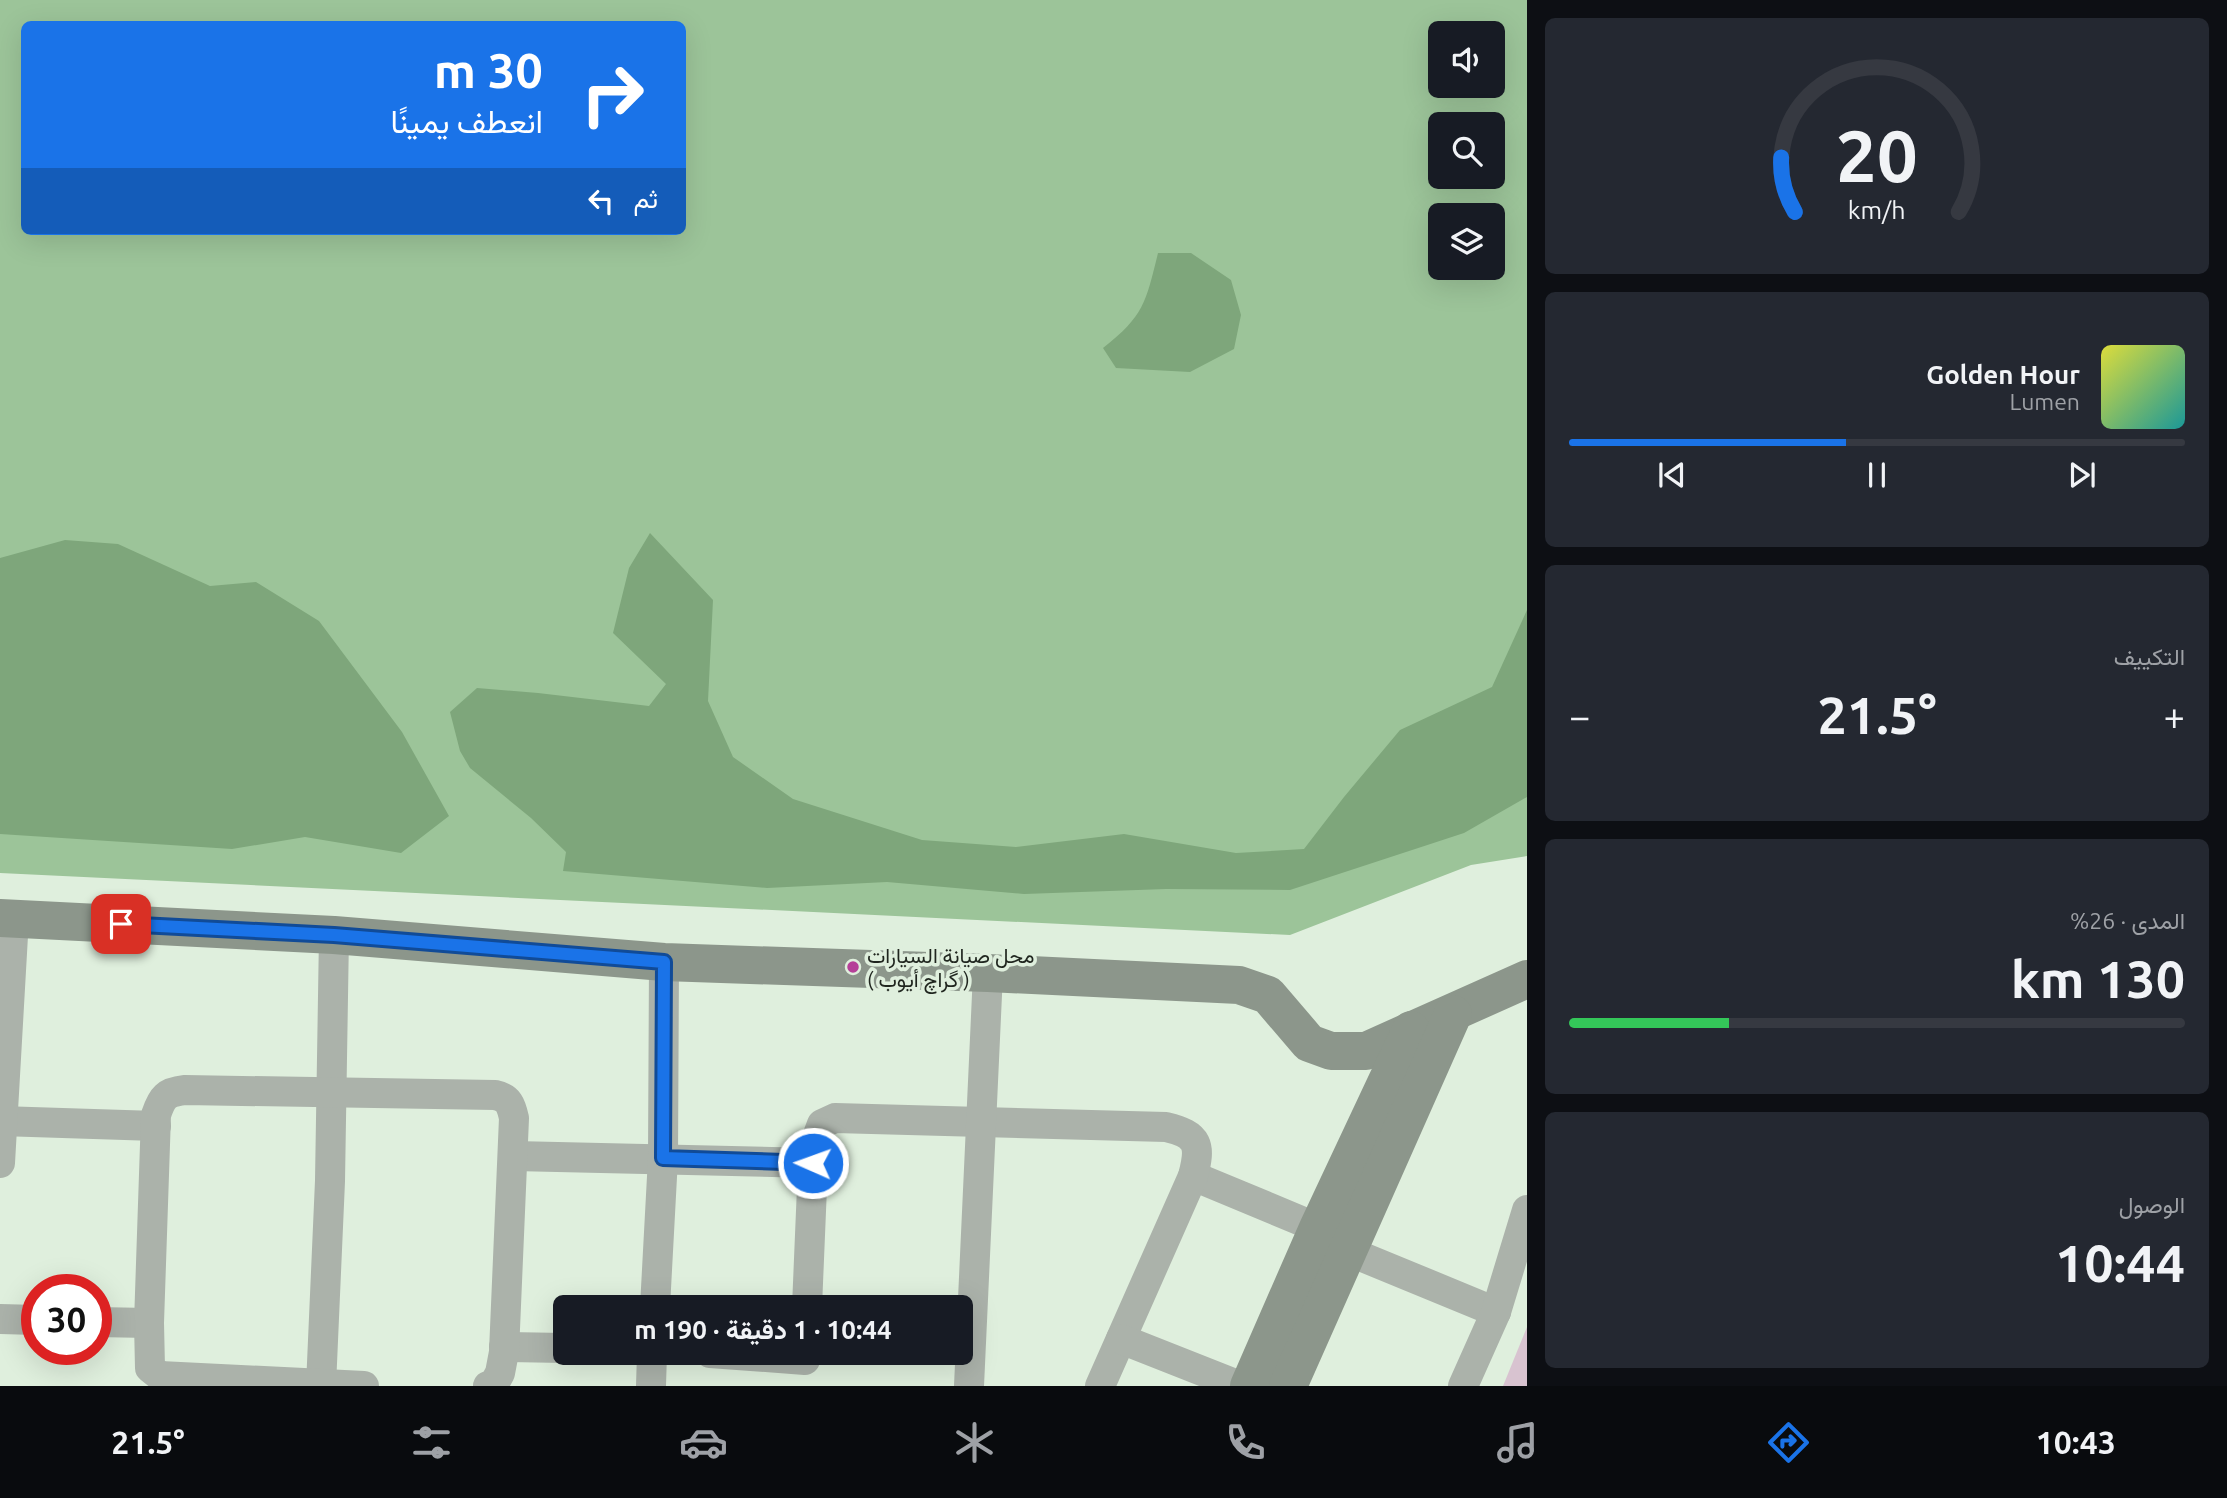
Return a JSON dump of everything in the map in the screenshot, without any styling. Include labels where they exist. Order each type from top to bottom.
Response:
[{"type":"street","points":[[0,1163],[7,918],[334,935],[664,962],[1239,985],[1268,995],[1309,1043],[1331,1051],[1366,1051],[1527,979]]},
{"type":"street","points":[[321,1385],[332,1090],[334,935]]},
{"type":"street","points":[[656,1295],[663,1158],[664,962]]},
{"type":"street","points":[[969,1386],[988,973]]},
{"type":"street","points":[[1288,1386],[1453,1014]]},
{"type":"street","points":[[1249,1386],[1318,1228],[1411,1030]]},
{"type":"street","points":[[364,1386],[160,1376],[150,1368],[149,1323],[156,1126],[161,1099],[169,1092],[332,1090],[505,1097],[511,1104],[514,1118],[514,1156],[504,1347],[500,1373],[494,1384],[488,1386]]},
{"type":"street","points":[[808,1295],[816,1140],[822,1124],[835,1118],[1166,1127],[1187,1132],[1194,1140],[1198,1156],[1193,1176],[1100,1386]]},
{"type":"street","points":[[1,1121],[156,1126]]},
{"type":"street","points":[[514,1156],[813,1163]]},
{"type":"street","points":[[1193,1176],[1318,1228]]},
{"type":"street","points":[[1464,1386],[1496,1312],[1527,1210]]},
{"type":"street","points":[[1348,1251],[1496,1312]]},
{"type":"street","points":[[0,1320],[21,1320]]},
{"type":"street","points":[[112,1322],[149,1323]]},
{"type":"street","points":[[1121,1339],[1240,1386]]},
{"type":"street","points":[[504,1347],[553,1348]]},
{"type":"street","points":[[651,1386],[652,1365]]},
{"type":"shaded area","points":[[0,0],[1527,0],[1527,856],[1471,865],[1290,935],[0,873]]},
{"type":"shaded area","points":[[1158,253],[1191,253],[1231,280],[1241,315],[1234,349],[1190,372],[1116,368],[1103,348],[1127,327],[1141,307]]},
{"type":"shaded area","points":[[650,533],[713,600],[708,701],[733,757],[793,799],[922,840],[1016,847],[1124,834],[1236,853],[1304,849],[1400,730],[1492,687],[1527,610],[1527,797],[1464,833],[1290,890],[1166,889],[1024,894],[887,882],[767,888],[563,871],[566,852],[531,818],[470,768],[460,751],[450,712],[477,688],[649,706],[666,684],[613,633],[629,568]]},
{"type":"shaded area","points":[[65,540],[118,544],[210,586],[256,582],[319,621],[402,732],[449,816],[401,853],[305,837],[232,849],[0,834],[0,558]]},
{"type":"building","points":[[1527,1327],[1527,1386],[1503,1386]]},
{"type":"place","name":"محل صيانة السيارات ( گراچ أيوب )","points":[[853,967]]},
{"type":"route","points":[[121,924],[334,935],[664,962],[663,1158],[813,1163]]}]
